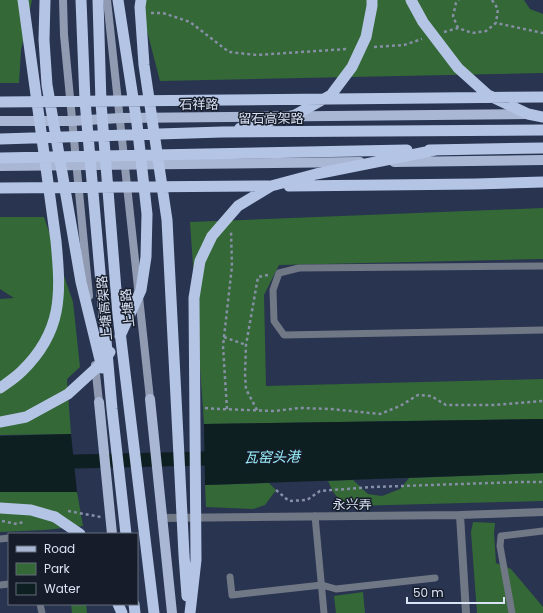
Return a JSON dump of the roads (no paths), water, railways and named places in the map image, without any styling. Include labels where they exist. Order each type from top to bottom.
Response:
[{"type":"highway","points":[[0,388],[21,372],[38,353],[49,336],[59,300],[59,273],[56,241],[23,0]]},
{"type":"highway","points":[[45,0],[44,40],[48,85],[81,282],[112,409]]},
{"type":"highway","name":"上塘高架路","points":[[81,0],[85,101],[112,409],[126,533]]},
{"type":"highway","name":"上塘高架路","points":[[98,0],[101,103],[118,315],[154,613]]},
{"type":"highway","points":[[0,422],[26,417],[68,394],[104,361],[124,330],[141,290],[146,257],[147,214],[137,124],[118,0]]},
{"type":"highway","points":[[141,0],[140,7],[144,65],[167,220],[184,555],[190,613]]},
{"type":"highway","points":[[222,132],[295,115],[331,95],[352,67],[366,37],[372,0]]},
{"type":"highway","points":[[411,0],[423,22],[458,68],[488,95],[528,114],[543,117]]},
{"type":"highway","name":"留石高架路","points":[[0,102],[543,97]]},
{"type":"highway","name":"留石高架路","points":[[0,139],[222,132],[543,130]]},
{"type":"highway","points":[[0,158],[543,148]]},
{"type":"highway","points":[[190,613],[196,560],[194,298],[200,261],[212,236],[238,206],[271,186],[316,174],[436,150]]},
{"type":"highway","points":[[0,188],[543,182]]},
{"type":"highway","points":[[0,508],[31,510],[56,517],[79,533]]},
{"type":"main road","points":[[63,0],[64,35],[76,166],[112,533]]},
{"type":"main road","name":"上塘路","points":[[107,0],[172,613]]},
{"type":"main road","name":"石祥路","points":[[0,121],[72,121],[120,118],[543,114]]},
{"type":"main road","points":[[0,166],[543,160]]},
{"type":"street","name":"永兴弄","points":[[161,518],[460,515],[543,512]]},
{"type":"street","points":[[460,515],[466,613]]},
{"type":"lane","points":[[543,266],[299,268],[279,273],[273,290],[274,321],[284,335],[543,330]]},
{"type":"lane","points":[[315,516],[324,613]]},
{"type":"lane","points":[[512,613],[500,546],[501,536],[543,531]]},
{"type":"lane","points":[[230,577],[232,595],[322,585],[336,589],[435,578]]},
{"type":"water","points":[[543,419],[543,473],[205,485],[204,424]]},
{"type":"water","points":[[71,434],[77,492],[0,492],[0,436]]},
{"type":"waterway","name":"瓦窑头港","points":[[54,462],[224,458]]}]
